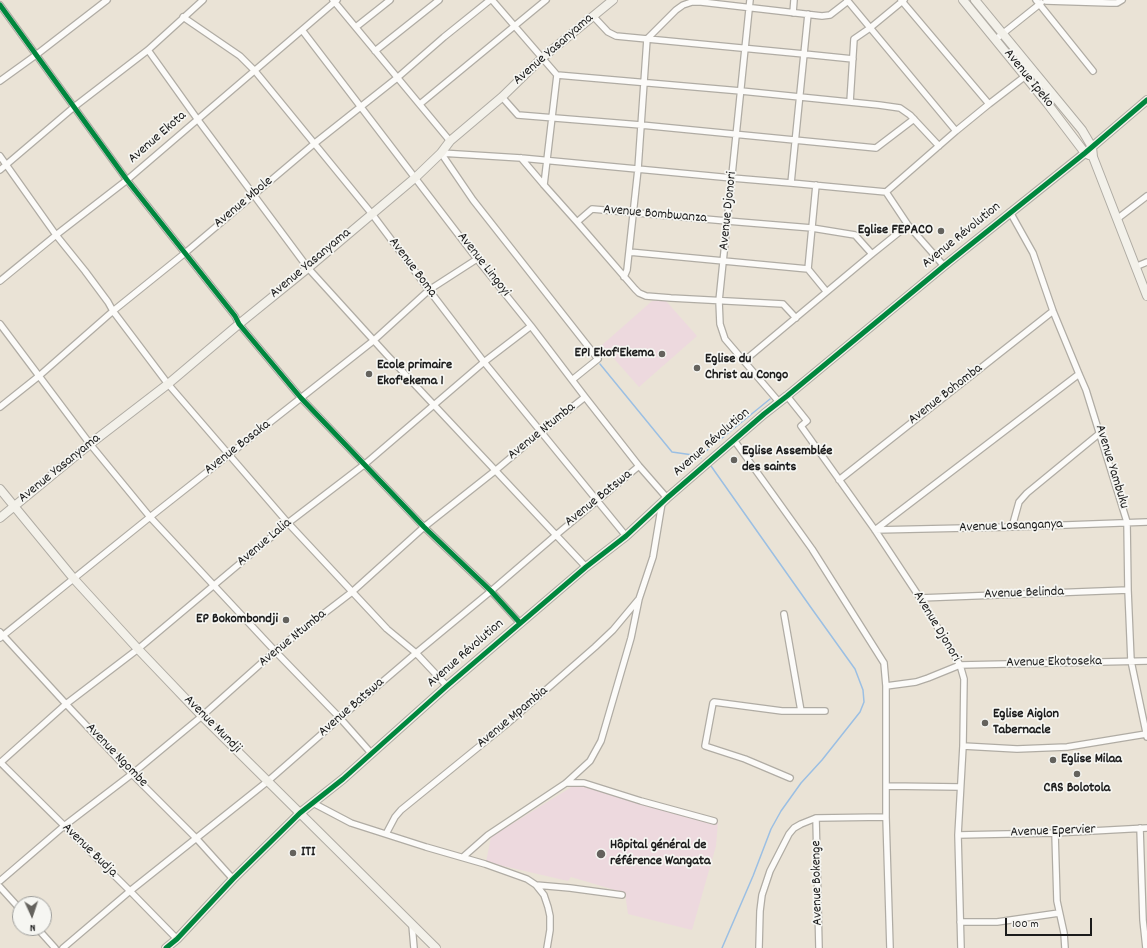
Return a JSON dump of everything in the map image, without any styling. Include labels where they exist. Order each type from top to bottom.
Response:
[{"type":"street","points":[[0,81],[107,0]]},
{"type":"street","points":[[0,170],[74,107],[148,50],[203,0]]},
{"type":"street","points":[[356,27],[390,0]]},
{"type":"street","points":[[375,51],[439,0]]},
{"type":"street","points":[[491,0],[557,75],[741,91],[900,108],[910,115],[939,146]]},
{"type":"street","name":"Avenue Mbole","points":[[0,406],[40,376],[113,311],[185,253],[314,143],[397,78],[444,37],[491,0]]},
{"type":"street","points":[[420,104],[546,0]]},
{"type":"street","name":"Avenue Yasanyama","points":[[0,518],[90,444],[168,384],[416,177],[441,154],[450,141],[502,97],[542,58],[613,0]]},
{"type":"street","name":"Avenue Djonori","points":[[750,0],[719,301],[720,324],[725,339],[779,402]]},
{"type":"street","points":[[793,13],[794,0]]},
{"type":"street","points":[[850,102],[854,40],[902,0],[989,104]]},
{"type":"street","name":"Avenue Ipeko","points":[[963,0],[996,39],[1085,153],[1093,157]]},
{"type":"street","name":"Avenue Ipeko","points":[[975,0],[1082,130],[1092,147],[1093,157],[1147,296]]},
{"type":"street","points":[[996,39],[1038,2],[1046,0],[1117,3],[1122,0]]},
{"type":"street","points":[[335,1],[450,141]]},
{"type":"street","name":"Avenue Ekota","points":[[0,281],[127,180],[335,1]]},
{"type":"street","points":[[624,277],[627,270],[634,212],[645,83],[647,39],[683,5],[693,1],[828,16],[847,1],[956,131]]},
{"type":"street","points":[[1038,2],[1093,71]]},
{"type":"street","points":[[0,5],[127,180],[235,316],[239,324],[301,398],[424,526],[491,591],[520,622]]},
{"type":"street","points":[[791,182],[808,14]]},
{"type":"street","points":[[593,16],[608,32],[616,36],[853,59]]},
{"type":"street","name":"Avenue Boma","points":[[183,17],[240,56],[255,71],[372,214],[484,362],[626,536]]},
{"type":"street","name":"Avenue Lingoyi","points":[[302,30],[664,500]]},
{"type":"street","points":[[148,50],[308,268],[373,341],[586,567]]},
{"type":"street","points":[[441,154],[521,158],[886,192],[956,131],[1033,70]]},
{"type":"street","points":[[544,186],[557,75]]},
{"type":"street","points":[[502,97],[518,115],[641,125],[876,148],[914,119]]},
{"type":"street","points":[[1047,103],[1055,97]]},
{"type":"street","name":"Avenue Révolution","points":[[166,948],[177,939],[300,813],[343,779],[520,622],[626,536],[664,500],[779,402],[1010,212],[1085,153],[1147,100]]},
{"type":"street","points":[[441,154],[473,200],[598,359],[572,380]]},
{"type":"street","points":[[0,156],[56,235],[85,271],[168,384],[288,523],[387,629],[416,653],[447,686]]},
{"type":"street","points":[[521,158],[639,293],[646,296],[783,304],[796,318]]},
{"type":"street","points":[[808,269],[816,185]]},
{"type":"street","points":[[886,192],[908,225],[944,266]]},
{"type":"street","points":[[1117,219],[1147,196]]},
{"type":"street","name":"Avenue Bombwanza","points":[[577,222],[592,209],[812,228],[855,235],[872,254]]},
{"type":"street","name":"Avenue Yambuku","points":[[1010,212],[1033,253],[1053,311],[1086,390],[1128,522],[1128,590],[1131,661],[1146,736]]},
{"type":"street","points":[[744,361],[826,291],[908,225]]},
{"type":"street","points":[[629,252],[808,269],[826,291]]},
{"type":"street","name":"Avenue Bosaka","points":[[1,635],[74,579],[373,341],[429,290],[477,259]]},
{"type":"street","points":[[1135,267],[1147,262]]},
{"type":"street","name":"Avenue Bohomba","points":[[839,480],[1053,311]]},
{"type":"street","points":[[0,324],[90,444],[150,517],[275,651],[340,718],[371,753]]},
{"type":"street","name":"Avenue Lalia","points":[[0,762],[66,704],[138,649],[288,523],[365,464],[484,362],[531,326]]},
{"type":"street","points":[[875,530],[1079,374]]},
{"type":"street","name":"Avenue Djonori","points":[[787,396],[807,421],[801,426],[875,530],[920,598],[960,665],[964,679],[963,746],[958,835],[961,948]]},
{"type":"street","name":"Avenue Ntumba","points":[[0,881],[64,826],[132,774],[202,716],[275,651],[352,592],[424,526],[496,470],[585,397]]},
{"type":"street","points":[[1012,527],[1019,502],[1027,493],[1100,433]]},
{"type":"street","points":[[734,440],[812,549],[884,663],[886,686],[886,817],[890,948]]},
{"type":"street","name":"Avenue Batswa","points":[[63,948],[130,891],[268,781],[416,653],[639,466]]},
{"type":"street","name":"Avenue Mundji","points":[[0,489],[74,579],[138,649],[202,716],[436,948]]},
{"type":"street","points":[[463,857],[488,835],[566,783],[590,761],[601,741],[631,638],[639,599],[653,556],[664,500]]},
{"type":"street","name":"Avenue Losanganya","points":[[875,530],[1147,522]]},
{"type":"street","name":"Avenue Belinda","points":[[920,598],[1128,590]]},
{"type":"street","name":"Avenue Mpambia","points":[[386,834],[395,817],[401,810],[508,723],[590,652],[613,630],[639,599]]},
{"type":"street","points":[[784,614],[801,711]]},
{"type":"street","name":"Avenue Ngombe","points":[[1,635],[132,774],[196,838],[234,879]]},
{"type":"street","name":"Avenue Ekotoseka","points":[[960,665],[1147,661]]},
{"type":"street","points":[[886,686],[916,682],[960,665]]},
{"type":"street","points":[[790,778],[745,759],[705,746],[713,702],[782,711],[825,711]]},
{"type":"street","points":[[963,746],[1017,748],[1067,746],[1146,736]]},
{"type":"street","name":"Avenue Budja","points":[[0,762],[177,939]]},
{"type":"street","points":[[566,783],[584,783],[714,821]]},
{"type":"street","points":[[887,786],[960,787]]},
{"type":"street","points":[[313,803],[351,823],[463,857],[527,879],[536,885],[544,895],[548,907],[550,916],[550,930],[547,948]]},
{"type":"street","points":[[759,948],[758,931],[762,895],[770,871],[789,834],[794,828],[816,818],[886,817]]},
{"type":"street","name":"Avenue Bokenge","points":[[816,818],[820,948]]},
{"type":"street","points":[[1140,828],[1146,948]]},
{"type":"street","name":"Avenue Epervier","points":[[958,835],[1055,833],[1147,828]]},
{"type":"street","points":[[1055,833],[1056,901],[1064,933],[1065,948]]},
{"type":"street","points":[[536,885],[622,895]]},
{"type":"street","points":[[0,887],[12,900]]},
{"type":"street","points":[[960,922],[997,922],[1059,913]]},
{"type":"street","points":[[412,925],[414,948]]},
{"type":"street","points":[[44,936],[55,948]]},
{"type":"shaded area","points":[[652,301],[666,301],[697,336],[639,387],[602,345]]},
{"type":"shaded area","name":"Hôpital général de référence Wangata","points":[[573,786],[601,787],[684,813],[718,821],[716,846],[692,930],[628,914],[625,893],[571,877],[568,881],[486,862],[491,837]]},
{"type":"waterway","points":[[600,364],[672,452],[700,456]]},
{"type":"waterway","points":[[701,458],[700,456],[770,399]]},
{"type":"waterway","points":[[711,466],[855,669],[863,690],[864,702],[860,712],[822,760],[801,783],[781,811],[771,829],[753,876],[722,948]]},
{"type":"cycle path","points":[[0,5],[127,180],[235,316],[239,324],[301,398],[424,527],[491,591],[520,623]]},
{"type":"cycle path","points":[[166,948],[177,939],[233,879],[300,813],[343,779],[447,686],[586,567],[626,536],[667,498],[764,414],[944,266],[1085,153],[1147,100]]},
{"type":"place","name":"Eglise FEPACO","points":[[941,231]]},
{"type":"place","name":"EP1 Ekof'Ekema","points":[[662,354]]},
{"type":"place","name":"Eglise du Christ au Congo","points":[[697,368]]},
{"type":"place","name":"Ecole primaire Ekof'ekema 1","points":[[369,374]]},
{"type":"place","name":"Eglise Assemblée des saints","points":[[734,460]]},
{"type":"place","name":"EP Bokombondji","points":[[286,620]]},
{"type":"place","name":"Eglise Aiglon Tabernacle","points":[[985,723]]},
{"type":"place","name":"Eglise Milaa","points":[[1053,760]]},
{"type":"place","name":"CRS Bolotola","points":[[1077,774]]},
{"type":"place","name":"ITI","points":[[293,853]]},
{"type":"place","name":"Hôpital général de référence Wangata","points":[[601,854]]}]
